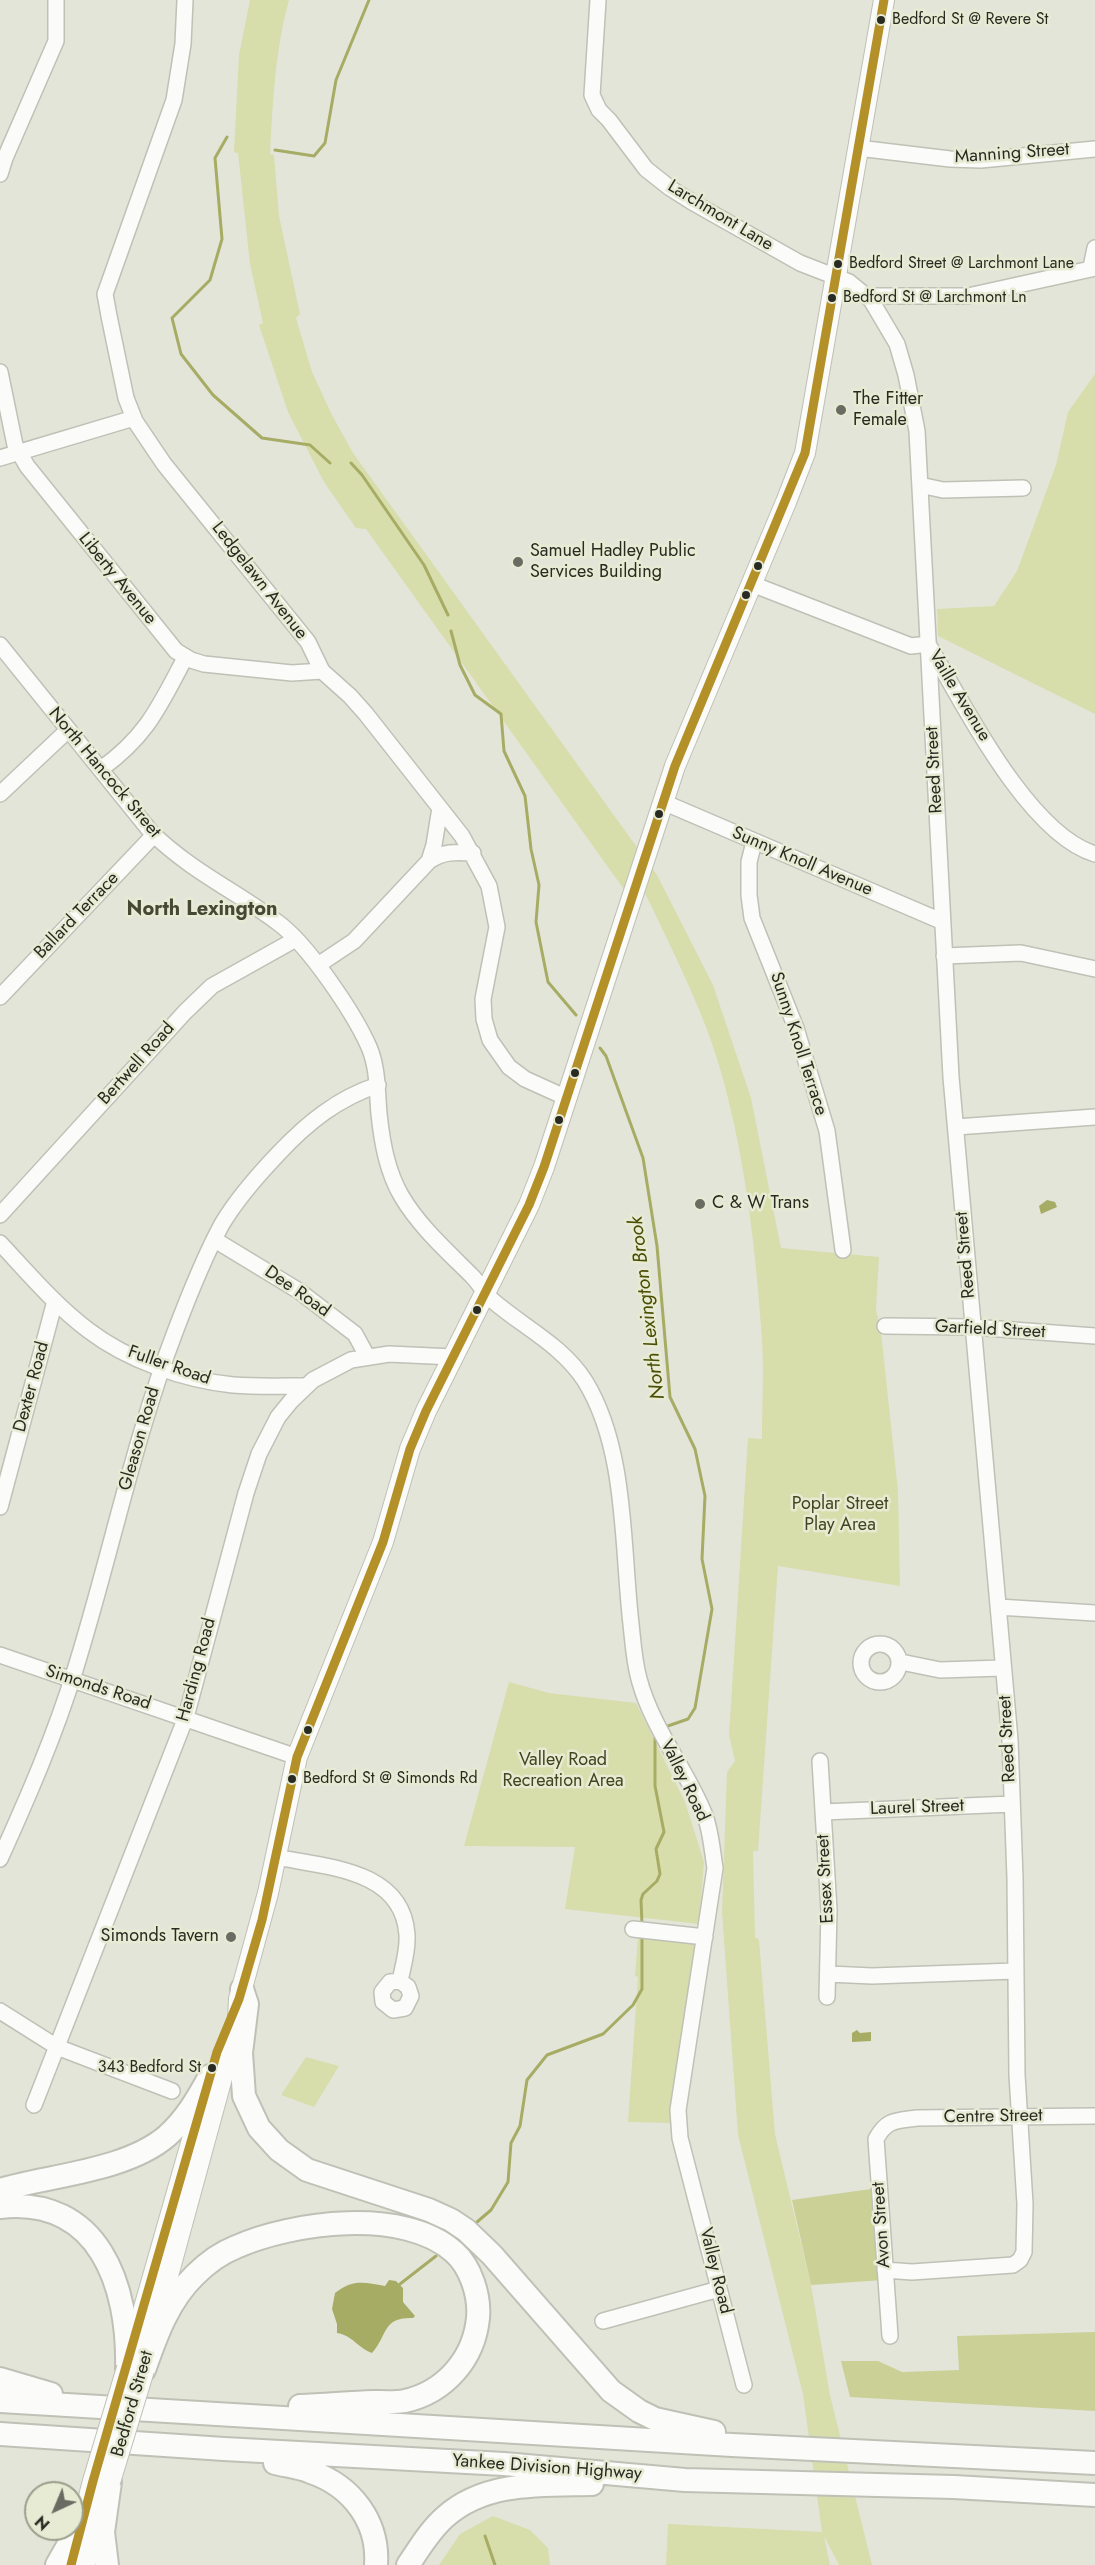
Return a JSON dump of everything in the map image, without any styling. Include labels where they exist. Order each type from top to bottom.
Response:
[{"type":"highway","points":[[240,1994],[247,2004],[241,2053],[244,2096],[259,2128],[279,2150],[307,2170],[429,2210],[466,2229],[538,2307],[593,2372],[611,2391],[639,2412],[669,2423],[804,2448]]},
{"type":"highway","points":[[0,2190],[115,2162],[152,2147],[188,2113],[210,2076]]},
{"type":"highway","points":[[0,2207],[21,2205],[45,2208],[68,2218],[93,2241],[117,2281],[135,2369]]},
{"type":"highway","points":[[135,2369],[167,2312],[194,2276],[233,2247],[266,2235],[350,2224],[408,2228],[441,2242],[455,2252],[464,2265],[478,2301],[475,2335],[462,2363],[447,2380],[429,2392],[404,2401],[292,2406],[215,2413]]},
{"type":"highway","points":[[0,2379],[105,2408]]},
{"type":"highway","name":"Yankee Division Highway","points":[[0,2401],[1095,2463]]},
{"type":"highway","name":"Yankee Division Highway","points":[[0,2434],[504,2464],[670,2478],[954,2487],[1095,2495]]},
{"type":"highway","points":[[0,2450],[90,2440]]},
{"type":"highway","points":[[224,2449],[312,2472],[340,2487],[354,2500],[368,2520],[375,2542],[376,2565]]},
{"type":"highway","points":[[408,2565],[444,2517],[462,2505],[490,2492],[519,2487],[670,2478]]},
{"type":"highway","points":[[101,2482],[107,2565]]},
{"type":"highway","points":[[57,2565],[71,2541]]},
{"type":"main road","name":"Bedford Street","points":[[135,2369],[210,2076],[227,2022],[240,1994],[262,1920],[297,1757],[383,1542],[410,1449],[529,1205],[567,1098],[675,766],[805,453],[884,0]]},
{"type":"main road","name":"Bedford Street","points":[[85,2565],[101,2482],[228,2061],[238,2019],[240,1994]]},
{"type":"main road","name":"Bedford Street","points":[[84,2517],[101,2482]]},
{"type":"main road","name":"Bedford Street","points":[[71,2565],[77,2541]]},
{"type":"street","points":[[0,174],[56,41],[56,0]]},
{"type":"street","name":"Ledgelawn Avenue","points":[[185,0],[183,44],[174,100],[105,294],[126,398],[134,418],[164,464],[308,642],[322,671],[350,696],[473,853],[489,886],[497,927],[483,999],[484,1019],[490,1040],[509,1066],[525,1078],[567,1098]]},
{"type":"street","name":"Larchmont Lane","points":[[598,0],[592,95],[599,110],[646,169],[692,202],[800,263],[836,276]]},
{"type":"street","name":"Manning Street","points":[[858,148],[950,159],[981,160],[1095,149]]},
{"type":"street","points":[[867,296],[968,296],[1093,267],[1095,248]]},
{"type":"street","name":"Reed Street","points":[[836,276],[849,282],[867,296],[880,312],[897,344],[906,372],[917,430],[941,921],[972,1327],[1010,1740],[1019,2116],[1026,2204],[1025,2241],[1020,2260],[1013,2265],[912,2272],[885,2270]]},
{"type":"street","name":"Liberty Avenue","points":[[0,372],[13,437],[19,452],[45,490],[169,643],[185,658]]},
{"type":"street","points":[[0,458],[134,418]]},
{"type":"street","points":[[920,485],[943,490],[1023,488]]},
{"type":"street","name":"Vaille Avenue","points":[[752,584],[911,646],[928,644],[999,765],[1046,821],[1068,841],[1095,854]]},
{"type":"street","name":"North Hancock Street","points":[[0,645],[154,835],[185,862],[279,923],[296,939],[318,966],[356,1023],[370,1049],[378,1085],[383,1142],[391,1174],[401,1197],[486,1293]]},
{"type":"street","points":[[100,770],[132,745],[143,731],[185,658],[204,664],[288,673],[322,671]]},
{"type":"street","points":[[930,695],[953,687]]},
{"type":"street","points":[[0,794],[68,730]]},
{"type":"street","name":"Sunny Knoll Avenue","points":[[663,802],[941,921]]},
{"type":"street","points":[[429,861],[440,808]]},
{"type":"street","name":"Ballard Terrace","points":[[0,997],[154,835]]},
{"type":"street","name":"Sunny Knoll Terrace","points":[[754,842],[749,862],[752,918],[796,1028],[827,1131],[843,1250]]},
{"type":"street","points":[[318,966],[354,941],[429,861],[440,854],[473,853]]},
{"type":"street","name":"Bertwell Road","points":[[0,1215],[184,1012],[208,990],[248,964],[296,939]]},
{"type":"street","points":[[944,956],[1021,953],[1095,969]]},
{"type":"street","name":"Gleason Road","points":[[0,1859],[31,1789],[72,1680],[141,1432],[162,1367],[200,1266],[223,1223],[258,1176],[291,1141],[332,1107],[378,1085]]},
{"type":"street","points":[[956,1127],[1095,1117]]},
{"type":"street","name":"Dee Road","points":[[215,1240],[299,1291],[355,1334],[367,1356]]},
{"type":"street","name":"Fuller Road","points":[[0,1243],[55,1301],[89,1331],[144,1361],[197,1378],[232,1384],[306,1386]]},
{"type":"street","name":"Valley Road","points":[[486,1293],[550,1342],[568,1360],[584,1380],[600,1414],[618,1480],[627,1594],[638,1676],[658,1728],[705,1815],[715,1868],[678,2110],[680,2138],[744,2385]]},
{"type":"street","name":"Dexter Road","points":[[0,1507],[55,1301]]},
{"type":"street","name":"Garfield Street","points":[[885,1326],[972,1327],[1095,1336]]},
{"type":"street","name":"Harding Road","points":[[34,2105],[186,1717],[246,1493],[259,1454],[278,1417],[306,1386],[337,1366],[367,1356],[423,1354],[453,1358]]},
{"type":"street","points":[[998,1607],[1095,1613]]},
{"type":"street","name":"Simonds Road","points":[[0,1655],[297,1757]]},
{"type":"street","points":[[901,1662],[940,1670],[1002,1668]]},
{"type":"street","name":"Essex Street","points":[[820,1761],[829,1911],[827,1997]]},
{"type":"street","name":"Laurel Street","points":[[823,1812],[1012,1804]]},
{"type":"street","points":[[276,1857],[355,1873],[374,1881],[388,1891],[401,1911],[407,1935],[400,1981]]},
{"type":"street","points":[[641,1930],[705,1937]]},
{"type":"street","points":[[829,1974],[879,1976],[1016,1971]]},
{"type":"street","points":[[0,2011],[57,2047],[172,2091]]},
{"type":"street","name":"Centre Street","points":[[892,2122],[917,2118],[1095,2116]]},
{"type":"street","name":"Avon Street","points":[[890,2336],[876,2139],[883,2126],[892,2122]]},
{"type":"street","points":[[603,2321],[719,2289]]},
{"type":"green space","name":"Poplar Street Play Area","points":[[250,0],[289,0],[278,57],[270,154],[274,155],[279,216],[300,314],[296,318],[312,372],[332,415],[353,453],[657,875],[713,985],[751,1098],[781,1248],[879,1257],[876,1309],[881,1332],[898,1491],[900,1586],[778,1566],[758,1851],[753,1851],[755,1937],[759,1940],[775,2134],[811,2285],[830,2395],[872,2565],[839,2565],[824,2536],[830,2565],[666,2565],[668,2524],[822,2532],[803,2394],[738,2135],[722,1912],[727,1772],[735,1761],[729,1735],[748,1438],[762,1439],[763,1389],[757,1274],[744,1176],[731,1111],[716,1055],[699,1008],[646,895],[623,888],[366,529],[356,528],[324,482],[288,412],[259,325],[263,323],[250,264],[238,153],[234,152],[239,55]]},
{"type":"green space","points":[[1095,374],[1095,714],[938,636],[937,609],[994,606],[1017,571],[1056,465],[1068,412]]},
{"type":"green space","name":"Valley Road Recreation Area","points":[[509,1682],[549,1693],[636,1703],[685,1802],[704,1862],[699,1924],[565,1909],[575,1847],[464,1846]]},
{"type":"green space","points":[[638,1938],[695,1941],[670,2123],[628,2122],[638,1977],[635,1976]]},
{"type":"green space","points":[[306,2057],[339,2066],[314,2107],[281,2095]]},
{"type":"green space","points":[[493,2516],[530,2530],[548,2548],[550,2565],[439,2565],[460,2534]]},
{"type":"shaded area","points":[[1047,1200],[1055,1202],[1057,1207],[1041,1214],[1039,1206]]},
{"type":"shaded area","points":[[857,2030],[860,2033],[871,2032],[871,2041],[852,2042],[852,2033]]},
{"type":"shaded area","points":[[878,2188],[883,2280],[811,2285],[792,2200]]},
{"type":"shaded area","points":[[389,2280],[396,2281],[403,2288],[403,2302],[415,2316],[403,2318],[391,2324],[372,2353],[347,2336],[337,2333],[337,2324],[332,2309],[335,2293],[347,2285],[364,2283],[385,2286]]},
{"type":"shaded area","points":[[1095,2332],[1095,2411],[850,2397],[841,2361],[878,2361],[902,2372],[959,2370],[957,2336]]},
{"type":"waterway","name":"North Lexington Brook","points":[[275,150],[314,156],[325,143],[336,80],[369,0]]},
{"type":"waterway","name":"North Lexington Brook","points":[[227,137],[215,158],[222,239],[210,280],[172,318],[181,354],[213,395],[262,438],[310,445],[330,463]]},
{"type":"waterway","name":"North Lexington Brook","points":[[351,463],[362,475],[424,565],[448,615]]},
{"type":"waterway","name":"North Lexington Brook","points":[[451,631],[460,665],[475,695],[501,714],[504,751],[525,796],[531,849],[539,885],[536,922],[548,982],[576,1015]]},
{"type":"waterway","name":"North Lexington Brook","points":[[600,1048],[606,1056],[643,1158],[657,1246],[670,1397],[695,1449],[705,1496],[702,1559],[712,1609],[695,1708],[688,1719],[665,1727]]},
{"type":"waterway","name":"North Lexington Brook","points":[[642,1924],[641,1900],[643,1894],[657,1881],[660,1874],[656,1849],[664,1832],[655,1786],[655,1738]]},
{"type":"waterway","name":"North Lexington Brook","points":[[477,2222],[491,2210],[508,2182],[511,2143],[520,2126],[527,2080],[547,2055],[603,2034],[633,2005],[642,1989],[642,1933]]},
{"type":"waterway","name":"North Lexington Brook","points":[[400,2284],[436,2256]]},
{"type":"waterway","name":"North Lexington Brook","points":[[485,2536],[495,2565]]},
{"type":"transit line","points":[[71,2565],[93,2481],[217,2052],[239,1999],[262,1920],[297,1757],[383,1542],[410,1449],[426,1411],[529,1205],[544,1167],[675,766],[805,453],[884,0]]},
{"type":"place","name":"Bedford St @ Revere St","points":[[881,20]]},
{"type":"place","name":"Bedford Street @ Larchmont Lane","points":[[838,264]]},
{"type":"place","name":"Bedford St @ Larchmont Ln","points":[[832,298]]},
{"type":"place","name":"The Fitter Female","points":[[841,410]]},
{"type":"place","name":"Samuel Hadley Public Services Building","points":[[518,562]]},
{"type":"place","name":"C & W Trans","points":[[700,1204]]},
{"type":"place","name":"Bedford St @ Simonds Rd","points":[[292,1779]]},
{"type":"place","name":"Simonds Tavern","points":[[231,1937]]},
{"type":"place","name":"343 Bedford St","points":[[212,2068]]},
{"type":"district","name":"North Lexington","points":[[202,910]]}]
